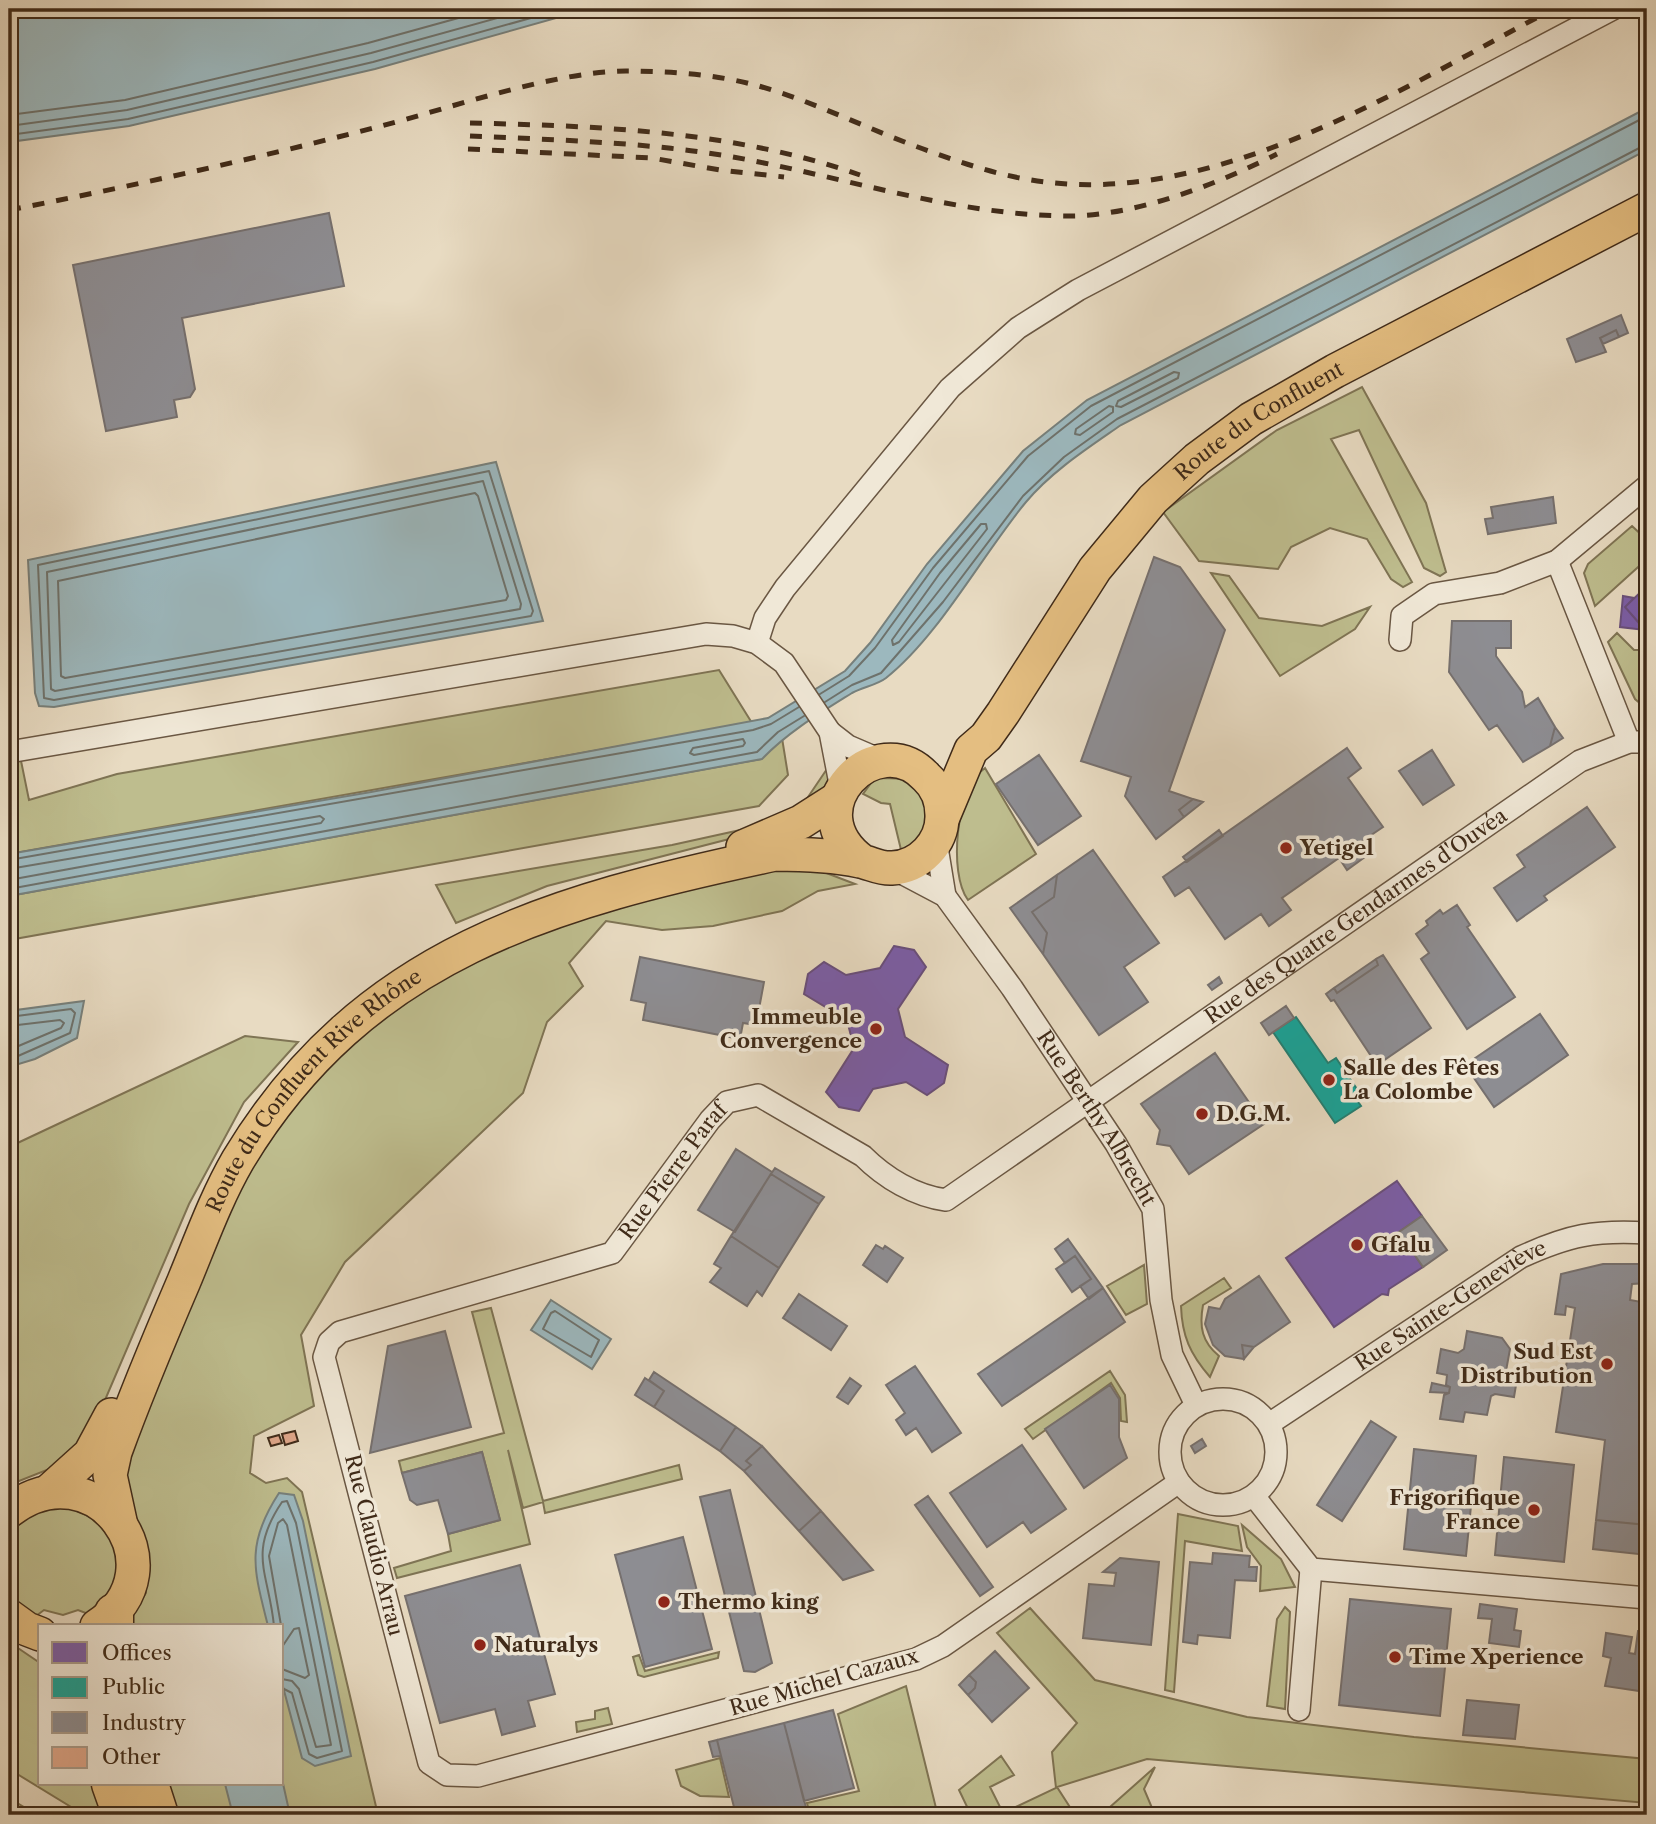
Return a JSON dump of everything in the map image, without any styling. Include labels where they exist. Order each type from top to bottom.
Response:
[{"type":"highway","points":[[112,1786],[122,1815]]},
{"type":"highway","points":[[150,1786],[159,1815]]},
{"type":"main road","name":"Route du Confluent","points":[[939,829],[971,750],[986,737],[1003,713],[1095,569],[1153,499],[1218,442],[1335,372],[1647,209]]},
{"type":"main road","points":[[714,861],[764,840],[839,794],[859,770],[971,750]]},
{"type":"main road","points":[[714,861],[775,854],[808,854],[877,865],[917,860],[939,829],[941,801],[934,786],[897,763]]},
{"type":"main road","points":[[839,794],[835,813],[839,834],[850,853],[877,865]]},
{"type":"main road","name":"Route du Confluent Rive Rhône","points":[[9,1511],[35,1495],[49,1491],[82,1463],[96,1443],[228,1150],[289,1069],[339,1018],[408,963],[488,920],[534,902],[616,878],[714,861]]},
{"type":"main road","name":"Route du Confluent Rive Rhône","points":[[108,1622],[130,1585],[133,1568],[130,1544],[120,1521],[110,1475],[115,1452],[223,1187],[278,1102],[322,1052],[398,986],[480,939],[558,908],[714,861]]},
{"type":"main road","points":[[49,1491],[69,1491],[89,1496],[120,1521]]},
{"type":"main road","points":[[9,1616],[38,1633]]},
{"type":"street","points":[[758,643],[765,618],[785,588],[950,388],[1018,328],[1078,290],[1613,9]]},
{"type":"street","points":[[1400,640],[1402,616],[1434,594],[1500,583],[1557,561],[1647,486]]},
{"type":"street","points":[[1557,561],[1638,742]]},
{"type":"street","points":[[9,752],[706,634],[733,636],[758,643],[784,663],[827,727],[848,746],[897,763]]},
{"type":"street","points":[[827,727],[839,794]]},
{"type":"street","name":"Rue des Quatre Gendarmes d'Ouvéa","points":[[1088,1102],[1580,761],[1638,742]]},
{"type":"street","name":"Rue Berthy Albrecht","points":[[939,829],[945,896]]},
{"type":"street","name":"Rue Berthy Albrecht","points":[[877,865],[945,896],[1012,988],[1116,1144],[1153,1209],[1161,1300],[1172,1355],[1196,1405]]},
{"type":"street","name":"Rue Pierre Paraf","points":[[340,1332],[612,1253],[710,1120],[727,1102],[758,1095],[863,1156],[875,1168],[904,1186],[930,1198],[946,1200],[1088,1102]]},
{"type":"street","name":"Rue Sainte-Geneviève","points":[[1269,1424],[1521,1257],[1558,1240],[1603,1231],[1647,1233]]},
{"type":"street","name":"Rue Claudio Arrau","points":[[340,1332],[329,1342],[324,1357],[429,1763]]},
{"type":"street","points":[[1212,1399],[1236,1400],[1258,1411],[1269,1424],[1275,1439],[1275,1463],[1266,1485],[1254,1496],[1239,1503],[1222,1505],[1205,1502],[1190,1494],[1179,1482],[1171,1466],[1173,1431],[1182,1416],[1196,1405],[1212,1399]]},
{"type":"street","name":"Rue Michel Cazaux","points":[[429,1763],[447,1775],[478,1776],[916,1658],[943,1646],[1179,1482]]},
{"type":"street","points":[[1254,1496],[1311,1569],[1299,1710]]},
{"type":"street","points":[[1311,1569],[1647,1598]]},
{"type":"shaded area","points":[[1362,387],[1426,503],[1446,572],[1440,576],[1424,568],[1359,430],[1331,439],[1412,582],[1403,587],[1391,579],[1367,539],[1330,528],[1291,547],[1278,569],[1199,561],[1163,512],[1277,430]]},
{"type":"shaded area","points":[[1632,526],[1647,540],[1647,559],[1595,606],[1584,573],[1588,564]]},
{"type":"shaded area","points":[[1211,573],[1229,576],[1259,618],[1322,626],[1370,607],[1355,629],[1280,676]]},
{"type":"shaded area","points":[[1617,633],[1634,650],[1647,650],[1647,709],[1635,699],[1608,642]]},
{"type":"shaded area","points":[[719,670],[752,723],[9,854],[9,702],[29,800],[117,774]]},
{"type":"shaded area","points":[[782,738],[788,775],[759,806],[9,940],[9,896],[761,759]]},
{"type":"shaded area","points":[[831,763],[828,786],[806,800]]},
{"type":"shaded area","points":[[985,768],[1036,854],[968,900],[958,871],[958,831],[967,793],[975,778]]},
{"type":"shaded area","points":[[874,779],[906,779],[915,784],[924,796],[928,812],[923,835],[902,854],[890,804],[881,803],[863,794]]},
{"type":"shaded area","points":[[763,825],[737,837],[547,886],[456,923],[436,885],[672,845]]},
{"type":"shaded area","points":[[751,866],[816,869],[855,884],[818,891],[782,911],[713,926],[662,930],[606,921],[569,963],[583,986],[547,1022],[523,1093],[345,1262],[301,1335],[314,1406],[254,1436],[250,1473],[266,1483],[287,1478],[302,1492],[378,1815],[175,1815],[166,1786],[284,1786],[284,1624],[129,1624],[131,1615],[146,1593],[147,1545],[127,1504],[125,1463],[227,1206],[296,1098],[364,1029],[428,978],[531,929]]},
{"type":"shaded area","points":[[245,1036],[298,1042],[244,1102],[189,1204],[99,1414],[74,1452],[57,1466],[9,1485],[9,1147]]},
{"type":"shaded area","points":[[1144,1265],[1147,1304],[1126,1315],[1107,1286]]},
{"type":"shaded area","points":[[1224,1278],[1231,1288],[1203,1305],[1202,1327],[1205,1340],[1219,1356],[1210,1377],[1188,1344],[1181,1306]]},
{"type":"shaded area","points":[[491,1308],[543,1501],[679,1465],[682,1479],[545,1513],[543,1502],[523,1508],[508,1450],[530,1544],[397,1578],[394,1568],[451,1551],[448,1534],[500,1520],[482,1452],[402,1473],[399,1461],[504,1433],[472,1312]]},
{"type":"shaded area","points":[[1110,1371],[1125,1395],[1127,1422],[1121,1421],[1120,1398],[1111,1383],[1033,1439],[1025,1429]]},
{"type":"shaded area","points":[[60,1506],[86,1515],[106,1530],[116,1558],[114,1586],[108,1597],[91,1615],[78,1610],[63,1615],[44,1610],[32,1619],[9,1597],[9,1535],[27,1516]]},
{"type":"shaded area","points":[[1178,1514],[1238,1526],[1242,1551],[1185,1541],[1174,1692],[1165,1690]]},
{"type":"shaded area","points":[[1242,1525],[1281,1559],[1295,1587],[1260,1591],[1261,1566],[1247,1547]]},
{"type":"shaded area","points":[[1285,1607],[1290,1612],[1285,1709],[1267,1706],[1277,1619]]},
{"type":"shaded area","points":[[1030,1608],[1095,1680],[1247,1717],[1414,1737],[1647,1759],[1647,1803],[1147,1759],[1057,1787],[1075,1815],[971,1815],[959,1790],[1001,1756],[1014,1775],[990,1787],[1003,1813],[1056,1788],[1052,1752],[1077,1723],[997,1633]]},
{"type":"shaded area","points":[[9,1642],[38,1662],[38,1786],[96,1786],[105,1815],[77,1815],[71,1807],[9,1769]]},
{"type":"shaded area","points":[[719,1652],[718,1658],[644,1677],[638,1675],[633,1657],[639,1655],[645,1671]]},
{"type":"shaded area","points":[[906,1686],[936,1808],[927,1815],[810,1815],[807,1803],[859,1791],[838,1714]]},
{"type":"shaded area","points":[[608,1708],[612,1724],[577,1732],[576,1722],[595,1719],[595,1711]]},
{"type":"shaded area","points":[[720,1758],[729,1797],[700,1796],[681,1786],[676,1770]]},
{"type":"shaded area","points":[[1155,1767],[1144,1789],[1155,1815],[1101,1815]]},
{"type":"shaded area","points":[[9,1798],[37,1815],[9,1815]]},
{"type":"shaded area","points":[[1610,1807],[1647,1811],[1647,1815],[1609,1815]]},
{"type":"water","points":[[9,9],[588,9],[375,69],[129,126],[9,142]]},
{"type":"water","points":[[1647,108],[1647,150],[1121,425],[1083,451],[1047,480],[1026,502],[942,618],[905,661],[882,680],[852,693],[805,723],[762,759],[9,896],[9,854],[371,792],[768,718],[845,671],[870,643],[927,564],[1023,451],[1087,400]]},
{"type":"water","points":[[496,462],[543,621],[54,707],[39,706],[35,693],[28,560]]},
{"type":"water","points":[[84,1001],[77,1038],[35,1059],[9,1067],[9,1011]]},
{"type":"water","points":[[551,1300],[611,1339],[592,1369],[531,1330]]},
{"type":"water","points":[[279,1493],[294,1495],[303,1521],[351,1756],[315,1766],[302,1758],[284,1690],[284,1624],[268,1624],[256,1573],[257,1543],[268,1511]]},
{"type":"water","points":[[226,1786],[284,1786],[290,1815],[233,1815]]},
{"type":"building: Offices","points":[[1647,586],[1647,632],[1625,607]]},
{"type":"building: Offices","points":[[1623,596],[1634,598],[1625,607],[1645,630],[1620,627]]},
{"type":"building: Offices","name":"Immeuble Convergence","points":[[894,946],[914,950],[926,967],[898,1009],[905,1037],[948,1065],[944,1083],[927,1095],[906,1082],[873,1089],[859,1111],[839,1107],[826,1092],[854,1048],[847,1020],[804,994],[808,974],[824,962],[846,975],[880,968]]},
{"type":"building: Offices","name":"Gfalu","points":[[1397,1181],[1422,1216],[1399,1232],[1423,1267],[1389,1289],[1388,1295],[1382,1294],[1334,1327],[1286,1258]]},
{"type":"building: Public","name":"Salle des Fêtes La Colombe","points":[[1296,1017],[1328,1063],[1336,1058],[1359,1092],[1354,1096],[1361,1106],[1335,1123],[1273,1032]]},
{"type":"building: Industry","points":[[329,213],[344,286],[182,318],[195,389],[190,397],[174,400],[177,417],[106,431],[73,265]]},
{"type":"building: Industry","points":[[1621,315],[1628,333],[1619,337],[1616,330],[1600,338],[1606,352],[1576,362],[1567,339]]},
{"type":"building: Industry","points":[[1616,330],[1619,337],[1603,344],[1600,338]]},
{"type":"building: Industry","points":[[1553,497],[1556,523],[1488,534],[1485,519],[1493,518],[1491,507]]},
{"type":"building: Industry","points":[[1154,557],[1180,567],[1225,630],[1169,791],[1193,799],[1179,810],[1184,817],[1156,839],[1125,796],[1131,777],[1081,761]]},
{"type":"building: Industry","points":[[1452,621],[1511,621],[1511,648],[1496,648],[1496,656],[1522,692],[1525,707],[1538,698],[1555,727],[1550,746],[1523,762],[1497,725],[1489,730],[1449,672]]},
{"type":"building: Industry","points":[[1555,727],[1563,738],[1550,746]]},
{"type":"building: Industry","name":"Yetigel","points":[[1347,748],[1361,768],[1348,778],[1383,827],[1361,842],[1369,854],[1347,870],[1339,858],[1282,898],[1291,910],[1269,926],[1261,914],[1225,939],[1189,887],[1175,896],[1163,877]]},
{"type":"building: Industry","points":[[1432,750],[1454,785],[1423,805],[1399,771]]},
{"type":"building: Industry","points":[[1039,755],[1081,816],[1038,845],[996,784]]},
{"type":"building: Industry","points":[[1193,799],[1203,802],[1184,817],[1179,810]]},
{"type":"building: Industry","points":[[1587,807],[1615,847],[1544,896],[1547,900],[1517,921],[1494,888],[1525,867],[1517,855]]},
{"type":"building: Industry","points":[[1219,830],[1223,836],[1187,862],[1183,857]]},
{"type":"building: Industry","points":[[1093,850],[1159,943],[1124,967],[1148,1002],[1099,1035],[1043,954],[1047,933],[1032,912],[1054,897],[1057,875]]},
{"type":"building: Industry","points":[[1057,875],[1054,897],[1032,912],[1047,933],[1043,954],[1010,908]]},
{"type":"building: Industry","points":[[1457,905],[1470,925],[1467,927],[1515,997],[1467,1029],[1421,959],[1429,953],[1416,934],[1428,925],[1426,921],[1440,910],[1443,914]]},
{"type":"building: Industry","points":[[1383,955],[1431,1028],[1377,1065],[1334,1000],[1331,1001],[1326,994],[1334,988],[1337,993],[1378,965],[1376,959]]},
{"type":"building: Industry","points":[[640,957],[764,982],[756,1025],[743,1023],[740,1039],[643,1020],[646,1003],[631,1000]]},
{"type":"building: Industry","points":[[1376,959],[1378,965],[1337,993],[1334,988]]},
{"type":"building: Industry","points":[[1219,977],[1222,983],[1212,990],[1208,985]]},
{"type":"building: Industry","points":[[1286,1006],[1294,1018],[1269,1035],[1261,1023]]},
{"type":"building: Industry","points":[[1540,1014],[1568,1055],[1494,1107],[1465,1065]]},
{"type":"building: Industry","name":"D.G.M.","points":[[1215,1053],[1264,1124],[1189,1174],[1170,1146],[1157,1144],[1160,1130],[1141,1104]]},
{"type":"building: Industry","points":[[736,1149],[772,1172],[735,1232],[698,1210]]},
{"type":"building: Industry","points":[[775,1168],[824,1197],[819,1204],[771,1174]]},
{"type":"building: Industry","points":[[771,1174],[819,1204],[779,1268],[731,1236]]},
{"type":"building: Industry","points":[[1422,1216],[1447,1250],[1423,1267],[1399,1232]]},
{"type":"building: Industry","points":[[731,1236],[779,1268],[762,1296],[757,1291],[747,1306],[710,1282],[721,1268],[714,1264]]},
{"type":"building: Industry","points":[[1068,1239],[1103,1288],[1089,1299],[1080,1286],[1091,1279],[1075,1256],[1065,1263],[1055,1249]]},
{"type":"building: Industry","points":[[876,1245],[883,1249],[885,1246],[903,1258],[887,1282],[863,1265]]},
{"type":"building: Industry","points":[[1075,1256],[1091,1279],[1072,1292],[1056,1269]]},
{"type":"building: Industry","name":"Sud Est Distribution","points":[[1603,1264],[1647,1264],[1647,1283],[1632,1284],[1630,1300],[1647,1303],[1647,1525],[1596,1520],[1605,1440],[1556,1432],[1575,1308],[1566,1306],[1565,1315],[1555,1314],[1561,1274]]},
{"type":"building: Industry","points":[[1259,1276],[1290,1322],[1254,1347],[1242,1345],[1244,1359],[1225,1356],[1213,1345],[1205,1324],[1209,1307],[1220,1309],[1225,1299]]},
{"type":"building: Industry","points":[[1103,1288],[1125,1322],[1002,1406],[978,1374]]},
{"type":"building: Industry","points":[[799,1294],[847,1326],[831,1350],[783,1318]]},
{"type":"building: Industry","points":[[445,1331],[471,1427],[370,1453],[388,1346]]},
{"type":"building: Industry","points":[[1467,1331],[1502,1338],[1510,1349],[1506,1371],[1518,1373],[1514,1397],[1495,1394],[1491,1396],[1487,1415],[1465,1412],[1463,1422],[1440,1419],[1444,1395],[1449,1393],[1450,1387],[1446,1385],[1447,1375],[1437,1373],[1441,1349],[1458,1353],[1464,1349]]},
{"type":"building: Industry","points":[[1242,1345],[1254,1347],[1244,1359]]},
{"type":"building: Industry","points":[[915,1366],[961,1433],[932,1452],[916,1428],[906,1435],[896,1420],[905,1413],[886,1385]]},
{"type":"building: Industry","points":[[654,1372],[736,1427],[720,1451],[654,1407],[664,1391],[649,1380]]},
{"type":"building: Industry","points":[[645,1378],[664,1391],[654,1407],[635,1395]]},
{"type":"building: Industry","points":[[850,1378],[861,1386],[848,1404],[837,1397]]},
{"type":"building: Industry","points":[[1432,1383],[1450,1387],[1449,1393],[1430,1392]]},
{"type":"building: Industry","points":[[1110,1385],[1119,1399],[1119,1437],[1127,1458],[1084,1488],[1045,1429]]},
{"type":"building: Industry","points":[[1371,1421],[1396,1437],[1342,1521],[1317,1505]]},
{"type":"building: Industry","points":[[736,1427],[762,1446],[746,1461],[751,1465],[744,1471],[720,1451]]},
{"type":"building: Industry","points":[[1202,1439],[1206,1446],[1195,1453],[1191,1446]]},
{"type":"building: Industry","points":[[1022,1445],[1066,1509],[1031,1533],[1023,1522],[987,1547],[950,1493]]},
{"type":"building: Industry","points":[[762,1446],[821,1511],[799,1531],[744,1471],[751,1465],[746,1461]]},
{"type":"building: Industry","points":[[1414,1449],[1476,1456],[1466,1556],[1404,1549]]},
{"type":"building: Industry","points":[[482,1452],[500,1520],[448,1534],[438,1500],[417,1505],[410,1500],[402,1473]]},
{"type":"building: Industry","name":"Frigorifique France","points":[[1504,1457],[1574,1465],[1564,1562],[1495,1555]]},
{"type":"building: Industry","points":[[730,1490],[772,1663],[755,1672],[744,1671],[700,1497]]},
{"type":"building: Industry","points":[[928,1496],[993,1587],[980,1596],[915,1505]]},
{"type":"building: Industry","points":[[821,1511],[873,1570],[843,1580],[799,1531]]},
{"type":"building: Industry","points":[[1596,1520],[1647,1525],[1647,1555],[1593,1549]]},
{"type":"building: Industry","name":"Thermo king","points":[[683,1537],[712,1649],[645,1667],[615,1555]]},
{"type":"building: Industry","points":[[1213,1553],[1250,1556],[1249,1567],[1257,1567],[1256,1581],[1235,1580],[1230,1638],[1198,1635],[1197,1644],[1183,1642],[1190,1562],[1212,1564]]},
{"type":"building: Industry","points":[[1120,1558],[1159,1562],[1151,1645],[1083,1638],[1089,1584],[1114,1586],[1116,1573],[1103,1572]]},
{"type":"building: Industry","name":"Naturalys","points":[[520,1565],[555,1694],[528,1701],[535,1726],[502,1735],[495,1709],[440,1723],[405,1596]]},
{"type":"building: Industry","name":"Time Xperience","points":[[1350,1599],[1451,1609],[1440,1716],[1339,1705]]},
{"type":"building: Industry","points":[[1480,1604],[1517,1609],[1514,1630],[1521,1631],[1519,1647],[1489,1643],[1492,1619],[1478,1618]]},
{"type":"building: Industry","points":[[1638,1631],[1647,1632],[1646,1692],[1605,1686],[1611,1658],[1603,1656],[1606,1633],[1632,1637],[1629,1653],[1635,1654]]},
{"type":"building: Industry","points":[[995,1651],[1029,1688],[992,1722],[968,1695],[975,1688],[976,1682],[969,1675]]},
{"type":"building: Industry","points":[[969,1675],[976,1682],[975,1688],[968,1695],[959,1685]]},
{"type":"building: Industry","points":[[1467,1700],[1519,1705],[1515,1739],[1463,1735]]},
{"type":"building: Industry","points":[[833,1710],[854,1788],[804,1801],[784,1723]]},
{"type":"building: Industry","points":[[784,1723],[808,1815],[736,1815],[717,1740]]},
{"type":"building: Industry","points":[[717,1740],[721,1756],[713,1757],[709,1742]]},
{"type":"building: Other","points":[[295,1431],[298,1441],[285,1445],[282,1434]]},
{"type":"building: Other","points":[[279,1435],[282,1443],[271,1446],[268,1438]]},
{"type":"railway","points":[[9,210],[289,149],[535,84],[567,77],[626,71],[691,74],[755,85],[799,99],[944,157],[1006,175],[1054,183],[1119,184],[1184,174],[1249,156],[1313,131],[1438,71],[1553,9]]},
{"type":"railway","points":[[470,123],[618,129],[716,140],[813,160],[860,175]]},
{"type":"railway","points":[[470,136],[602,142],[700,152],[775,165],[943,203],[986,210],[1071,216],[1123,210],[1177,196],[1204,187],[1277,154]]},
{"type":"railway","points":[[468,149],[652,158],[720,170],[784,177]]},
{"type":"place","name":"Yetigel","points":[[1286,848]]},
{"type":"place","name":"Immeuble Convergence","points":[[876,1029]]},
{"type":"place","name":"Salle des Fêtes La Colombe","points":[[1329,1080]]},
{"type":"place","name":"D.G.M.","points":[[1202,1114]]},
{"type":"place","name":"Gfalu","points":[[1357,1245]]},
{"type":"place","name":"Sud Est Distribution","points":[[1607,1364]]},
{"type":"place","name":"Frigorifique France","points":[[1534,1510]]},
{"type":"place","name":"Thermo king","points":[[664,1602]]},
{"type":"place","name":"Naturalys","points":[[480,1645]]},
{"type":"place","name":"Time Xperience","points":[[1395,1657]]}]
